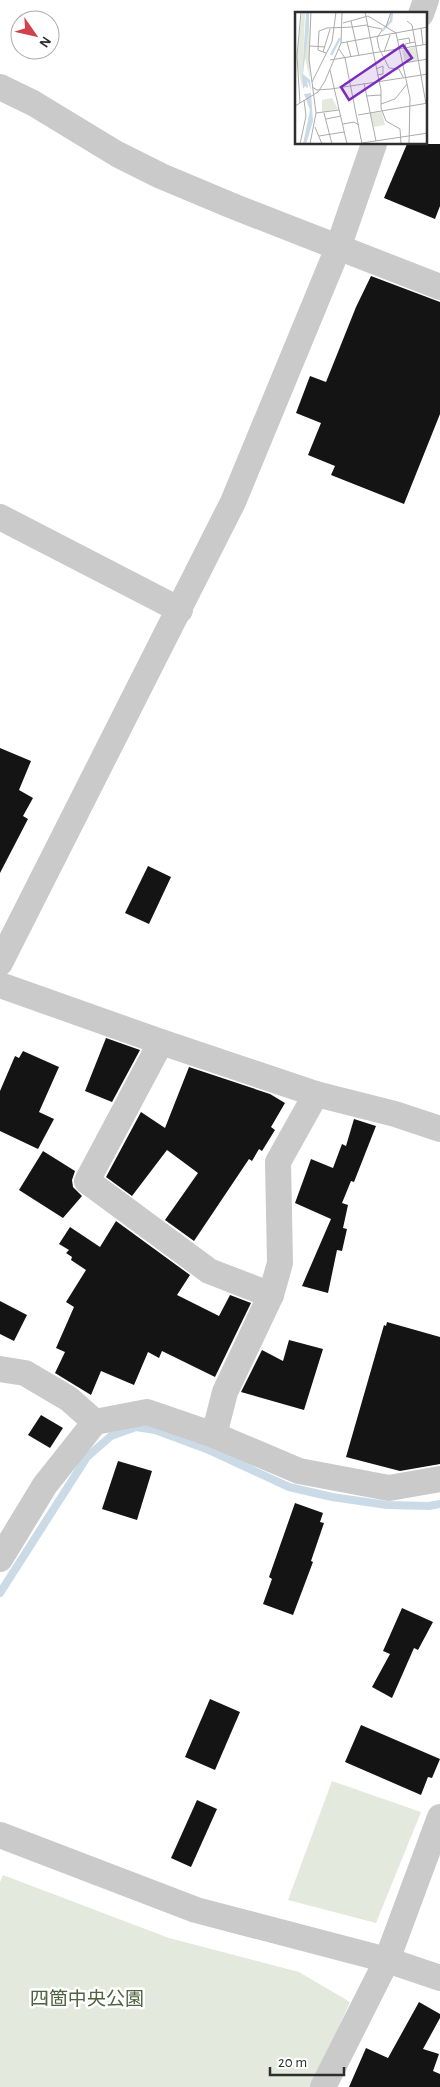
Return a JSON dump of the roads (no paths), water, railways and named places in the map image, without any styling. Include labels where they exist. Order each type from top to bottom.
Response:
[{"type":"street","points":[[422,12],[426,0]]},
{"type":"street","points":[[0,87],[33,103],[117,154],[161,176],[440,287]]},
{"type":"street","points":[[0,963],[233,502],[338,248],[374,145]]},
{"type":"street","points":[[0,517],[180,610]]},
{"type":"street","points":[[0,985],[316,1094],[395,1114],[440,1129]]},
{"type":"street","points":[[161,1042],[87,1180],[209,1270],[271,1295]]},
{"type":"street","points":[[214,1435],[225,1392],[271,1295],[280,1263],[278,1162],[316,1094]]},
{"type":"street","points":[[0,1369],[25,1373],[70,1399],[95,1422]]},
{"type":"street","points":[[0,1559],[45,1485],[95,1422],[147,1412],[214,1435],[299,1471],[389,1488],[440,1479]]},
{"type":"street","points":[[323,2087],[387,1960],[440,1817]]},
{"type":"street","points":[[0,1836],[196,1910],[387,1960],[440,1978]]},
{"type":"waterway","points":[[0,1593],[87,1457],[111,1436],[136,1427],[155,1430],[209,1450],[289,1487],[332,1497],[387,1505],[429,1506],[440,1504]]},
{"type":"park label","name":"四箇中央公園","points":[[87,1999]]}]
